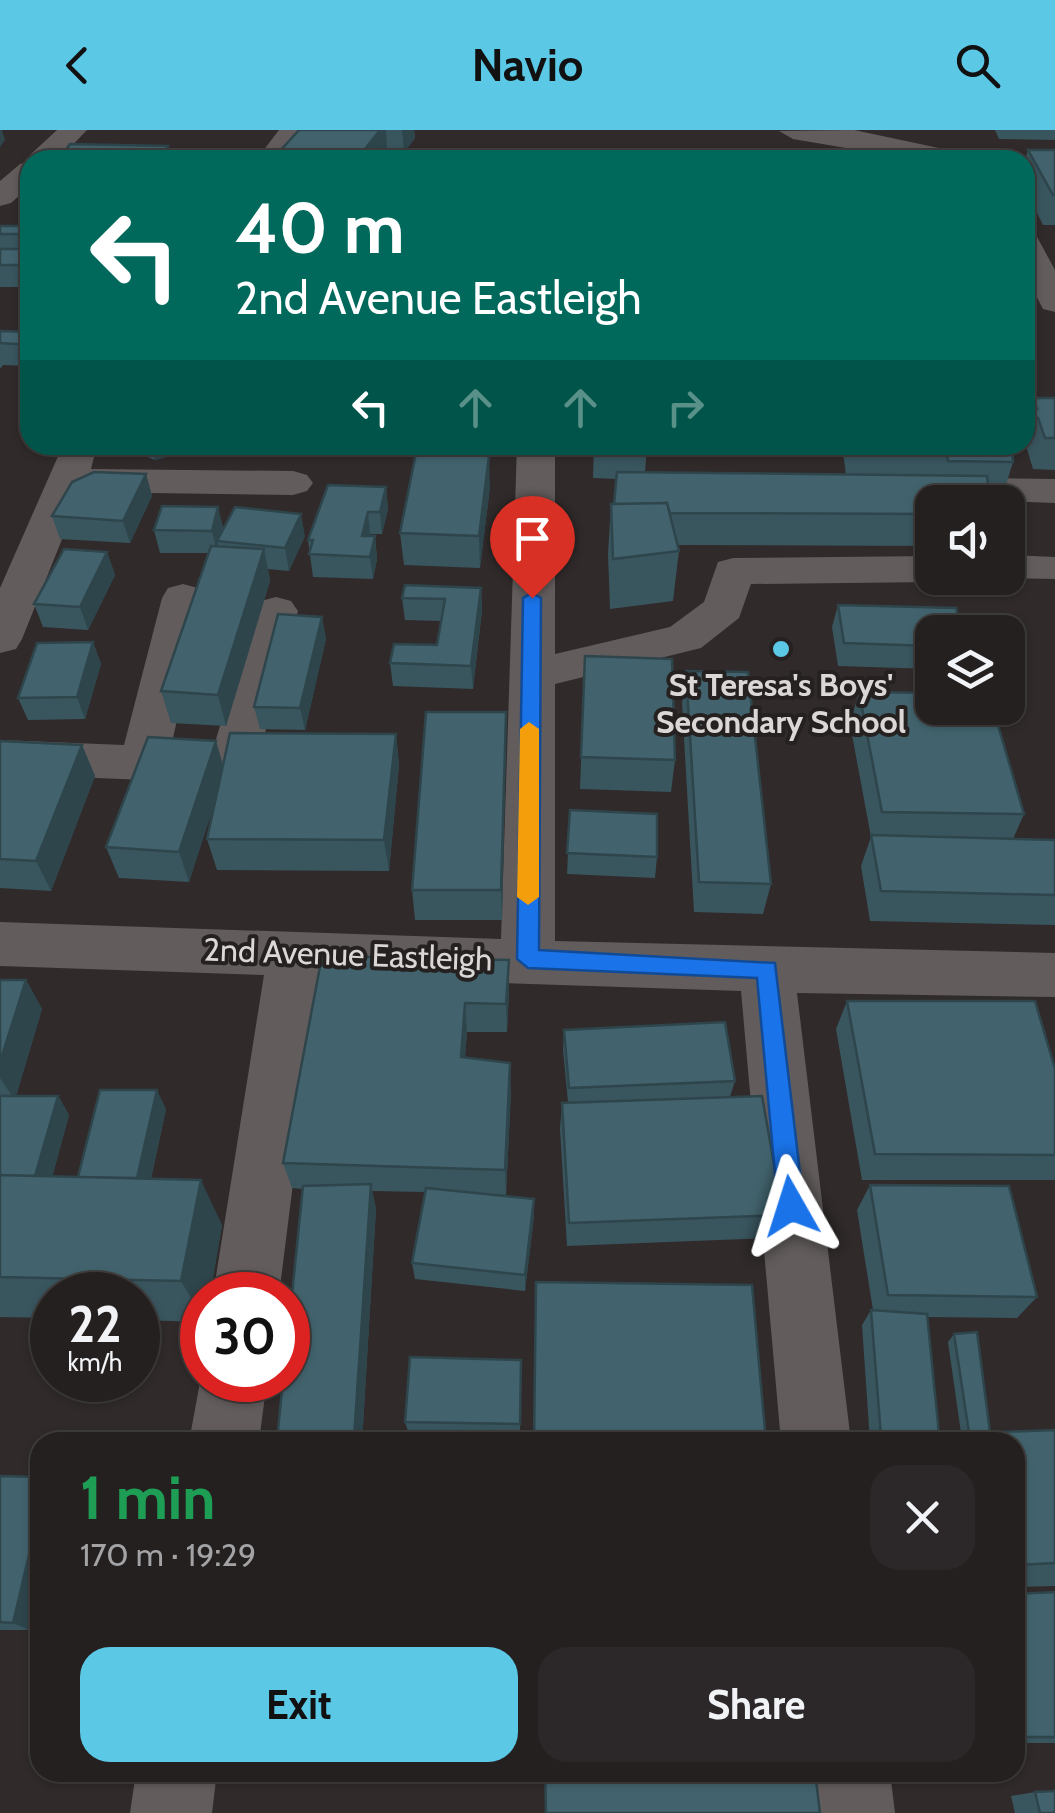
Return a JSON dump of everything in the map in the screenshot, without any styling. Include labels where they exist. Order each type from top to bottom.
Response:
[{"type":"street","points":[[51,150],[73,130]]},
{"type":"street","points":[[278,150],[293,130]]},
{"type":"street","points":[[792,131],[848,137],[910,150]]},
{"type":"street","points":[[5,214],[20,188]]},
{"type":"street","points":[[1035,259],[1055,302]]},
{"type":"street","points":[[528,959],[536,455]]},
{"type":"street","points":[[0,638],[74,462],[292,484]]},
{"type":"street","points":[[885,489],[1055,491]]},
{"type":"street","points":[[1025,568],[1049,568]]},
{"type":"street","points":[[530,675],[685,638],[724,608],[733,570],[915,569]]},
{"type":"street","points":[[144,764],[183,598]]},
{"type":"street","points":[[0,756],[218,766],[230,760],[236,751],[276,611]]},
{"type":"street","name":"2nd Avenue Eastleigh","points":[[0,944],[767,970],[1055,974]]},
{"type":"street","points":[[249,1272],[295,954]]},
{"type":"street","points":[[767,970],[815,1432]]},
{"type":"street","points":[[225,1432],[230,1402]]},
{"type":"street","points":[[171,1813],[176,1782]]},
{"type":"street","points":[[851,1782],[854,1813]]},
{"type":"building","points":[[299,130],[380,130],[364,150],[281,150]]},
{"type":"building","points":[[70,144],[168,146],[166,150],[66,150]]},
{"type":"building","points":[[1035,150],[1055,150],[1053,195],[1035,163]]},
{"type":"building","points":[[0,226],[20,226],[20,234],[0,234]]},
{"type":"building","points":[[0,249],[20,249],[20,265],[0,265]]},
{"type":"building","points":[[0,331],[20,332],[20,344],[0,343]]},
{"type":"building","points":[[1035,398],[1055,398],[1055,438],[1045,438],[1035,418]]},
{"type":"building","points":[[416,455],[489,456],[479,536],[400,533]]},
{"type":"building","points":[[947,455],[1013,455],[1013,462],[948,461]]},
{"type":"building","points":[[94,472],[146,474],[123,521],[52,516],[72,482]]},
{"type":"building","points":[[617,472],[987,476],[988,485],[915,485],[915,514],[670,513],[667,503],[614,504]]},
{"type":"building","points":[[328,485],[386,487],[380,512],[368,512],[362,536],[375,536],[370,557],[309,554],[313,540],[308,540]]},
{"type":"building","points":[[667,503],[679,551],[613,559],[611,504]]},
{"type":"building","points":[[162,506],[218,507],[212,531],[154,530]]},
{"type":"building","points":[[235,507],[301,514],[285,548],[217,541]]},
{"type":"building","points":[[211,546],[264,549],[218,695],[161,691]]},
{"type":"building","points":[[64,549],[107,552],[80,607],[34,604]]},
{"type":"building","points":[[405,585],[481,588],[471,666],[390,663],[394,644],[437,645],[445,599],[402,598]]},
{"type":"building","points":[[838,605],[956,608],[958,615],[915,615],[915,645],[844,643]]},
{"type":"building","points":[[278,614],[322,617],[300,708],[254,707]]},
{"type":"building","points":[[93,642],[77,697],[18,698],[37,643]]},
{"type":"building","points":[[585,656],[672,659],[675,760],[581,757]]},
{"type":"building","points":[[686,671],[748,672],[771,884],[699,882]]},
{"type":"building","points":[[859,692],[915,693],[915,725],[998,725],[1024,814],[882,812]]},
{"type":"building","points":[[426,712],[506,712],[501,890],[412,890]]},
{"type":"building","points":[[230,733],[396,734],[384,840],[207,839]]},
{"type":"building","points":[[148,737],[216,741],[179,852],[106,847]]},
{"type":"building","points":[[0,741],[82,745],[36,861],[0,859]]},
{"type":"building","points":[[570,810],[657,814],[657,857],[567,853]]},
{"type":"building","points":[[871,835],[1055,840],[1055,895],[881,891]]},
{"type":"building","points":[[322,956],[509,960],[506,1004],[465,1003],[461,1057],[510,1063],[505,1170],[283,1163]]},
{"type":"building","points":[[0,980],[26,980],[0,1062]]},
{"type":"building","points":[[847,1001],[1035,1001],[1055,1069],[1055,1155],[875,1154]]},
{"type":"building","points":[[725,1022],[735,1081],[569,1088],[564,1030]]},
{"type":"building","points":[[100,1090],[157,1090],[137,1178],[78,1177]]},
{"type":"building","points":[[0,1096],[58,1096],[35,1176],[0,1175]]},
{"type":"building","points":[[762,1096],[783,1215],[569,1223],[562,1103]]},
{"type":"building","points":[[0,1175],[201,1180],[180,1281],[160,1281],[160,1272],[30,1272],[30,1278],[0,1277]]},
{"type":"building","points":[[371,1184],[354,1432],[278,1432],[281,1402],[310,1402],[310,1272],[294,1272],[303,1186]]},
{"type":"building","points":[[870,1185],[1009,1186],[1037,1297],[888,1295]]},
{"type":"building","points":[[426,1188],[534,1199],[525,1275],[412,1263]]},
{"type":"building","points":[[536,1282],[752,1285],[765,1432],[534,1432]]},
{"type":"building","points":[[871,1310],[927,1314],[939,1432],[881,1432]]},
{"type":"building","points":[[977,1332],[990,1432],[969,1432],[954,1334]]},
{"type":"building","points":[[410,1357],[521,1360],[520,1424],[405,1422]]},
{"type":"building","points":[[1055,1430],[1055,1563],[1025,1564],[1025,1432],[999,1432]]},
{"type":"building","points":[[0,1476],[30,1477],[30,1551],[13,1623],[0,1622]]},
{"type":"building","points":[[1055,1592],[1055,1737],[1025,1737],[1025,1594]]},
{"type":"building","points":[[545,1782],[816,1782],[820,1813],[546,1813]]},
{"type":"building","points":[[1055,1791],[1055,1813],[1040,1813],[1035,1792]]},
{"type":"slow traffic","points":[[528,897],[529,729]]},
{"type":"place","name":"St Teresa's Boys' Secondary School","points":[[781,649]]},
{"type":"route","points":[[532,598],[528,959],[767,970],[791,1206]]}]
